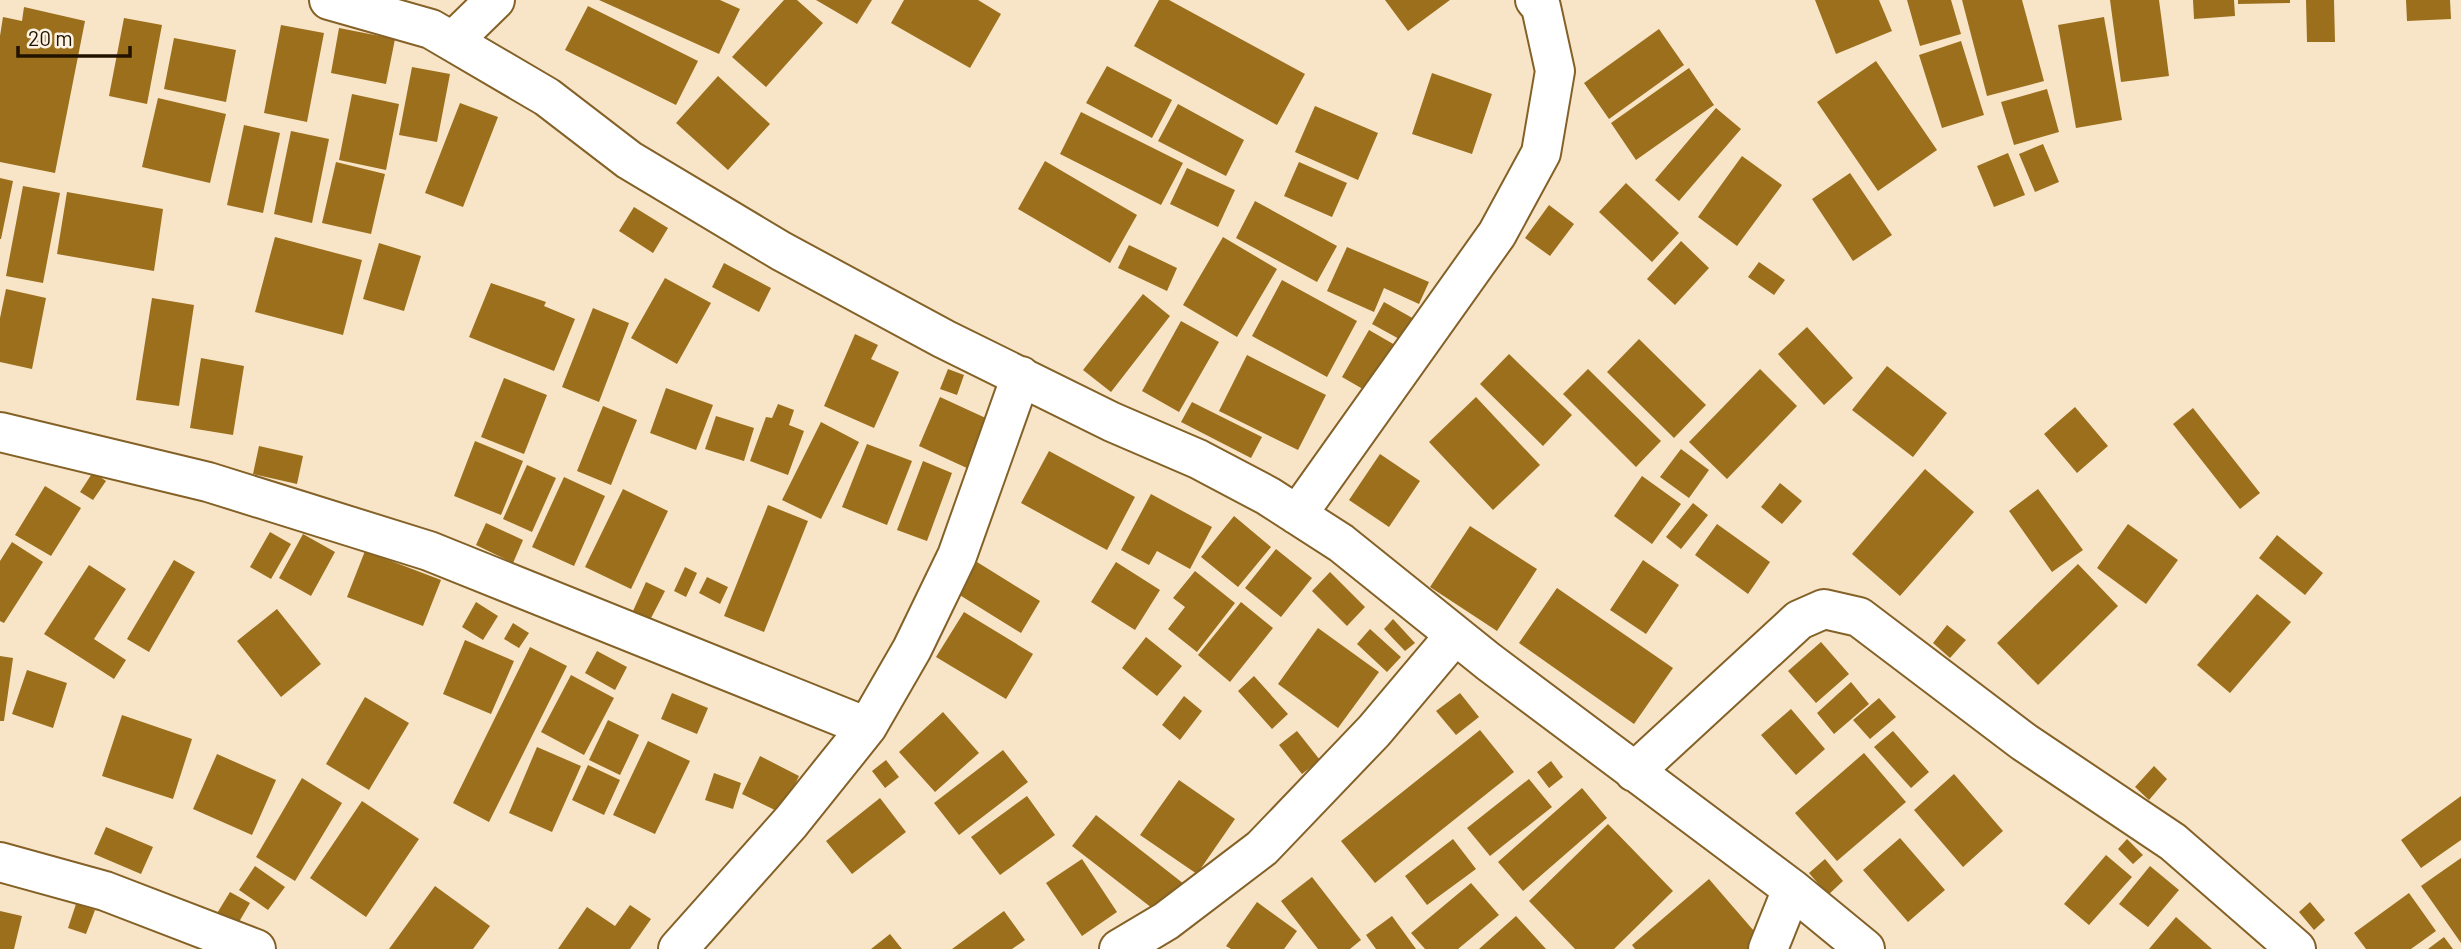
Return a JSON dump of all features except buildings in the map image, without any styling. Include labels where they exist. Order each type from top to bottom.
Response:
[{"type":"street","points":[[329,0],[431,29],[547,97],[629,160],[781,251],[944,339],[1112,422],[1198,459],[1268,496],[1341,543],[1455,635],[1792,889],[1865,949]]},
{"type":"street","points":[[453,41],[495,0]]},
{"type":"street","points":[[1297,515],[1497,234],[1541,153],[1555,71],[1548,2]]},
{"type":"street","points":[[678,949],[791,822],[867,727],[912,649],[957,556],[1021,376]]},
{"type":"street","points":[[0,432],[208,482],[429,551],[867,727]]},
{"type":"street","points":[[1634,772],[1799,620],[1824,609],[1859,617],[2024,742],[2173,842],[2284,945]]},
{"type":"street","points":[[1119,949],[1166,921],[1262,848],[1374,731],[1455,635]]},
{"type":"street","points":[[0,862],[105,891],[256,949]]},
{"type":"street","points":[[1768,949],[1792,889]]}]
